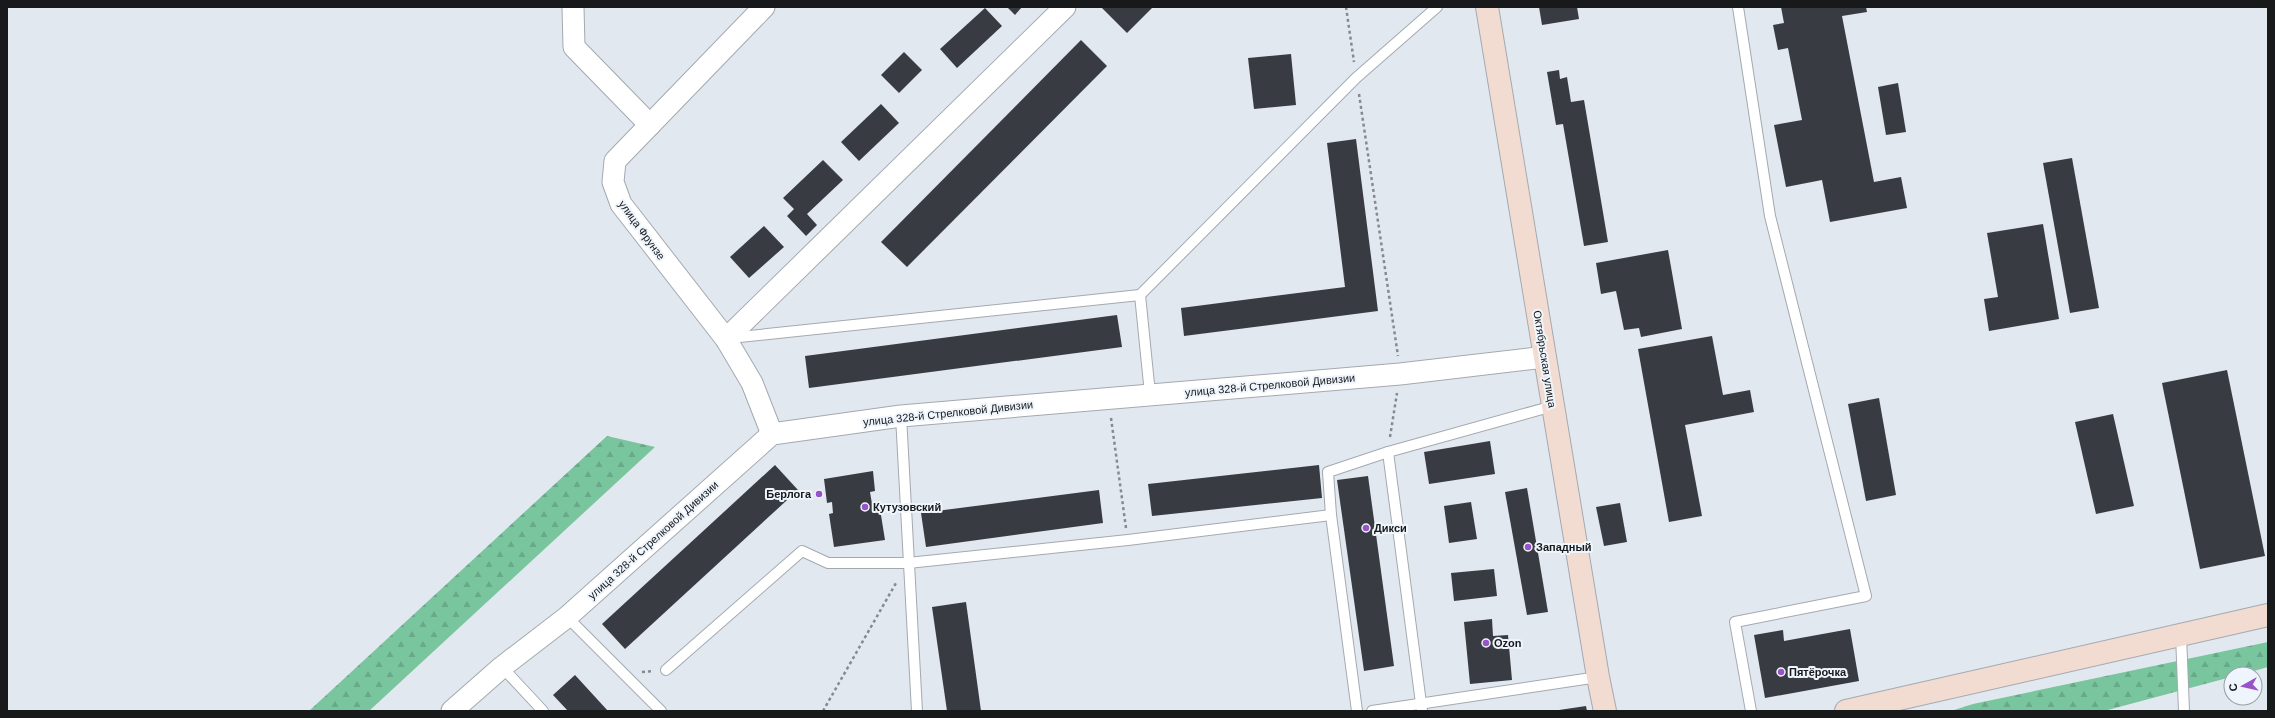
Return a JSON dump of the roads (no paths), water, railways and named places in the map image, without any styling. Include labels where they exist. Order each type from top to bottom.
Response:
[{"type":"main road","name":"Октябрьская улица","points":[[1486,7],[1598,677],[1605,711]]},
{"type":"main road","points":[[1846,711],[2268,615]]},
{"type":"street","points":[[573,7],[574,47],[650,125]]},
{"type":"street","name":"улица Фрунзе","points":[[764,7],[616,161],[613,182],[621,204],[726,339],[752,384],[772,434]]},
{"type":"street","points":[[726,339],[1065,7]]},
{"type":"street","name":"улица 328-й Стрелковой Дивизии","points":[[452,711],[502,667],[567,616],[772,434],[901,416],[1400,374],[1545,357]]},
{"type":"lane","points":[[726,339],[1140,295],[1356,78],[1437,7]]},
{"type":"lane","points":[[1738,7],[1770,216],[1866,596],[1735,622],[1751,711]]},
{"type":"lane","points":[[1140,295],[1150,394]]},
{"type":"lane","points":[[1357,711],[1331,515],[1328,472],[1388,452],[1553,406]]},
{"type":"lane","points":[[901,416],[917,711]]},
{"type":"lane","points":[[1388,452],[1422,707]]},
{"type":"lane","points":[[666,670],[802,551],[828,563],[908,564],[1128,540],[1331,515]]},
{"type":"lane","points":[[567,616],[661,711]]},
{"type":"lane","points":[[2181,635],[2184,711]]},
{"type":"lane","points":[[502,667],[542,711]]},
{"type":"lane","points":[[1372,711],[1422,707],[1598,677]]},
{"type":"place","name":"Берлога","points":[[819,494]]},
{"type":"place","name":"Кутузовский","points":[[865,507]]},
{"type":"place","name":"Дикси","points":[[1366,528]]},
{"type":"place","name":"Западный","points":[[1528,547]]},
{"type":"place","name":"Ozon","points":[[1486,643]]},
{"type":"place","name":"Пятёрочка","points":[[1781,672]]}]
